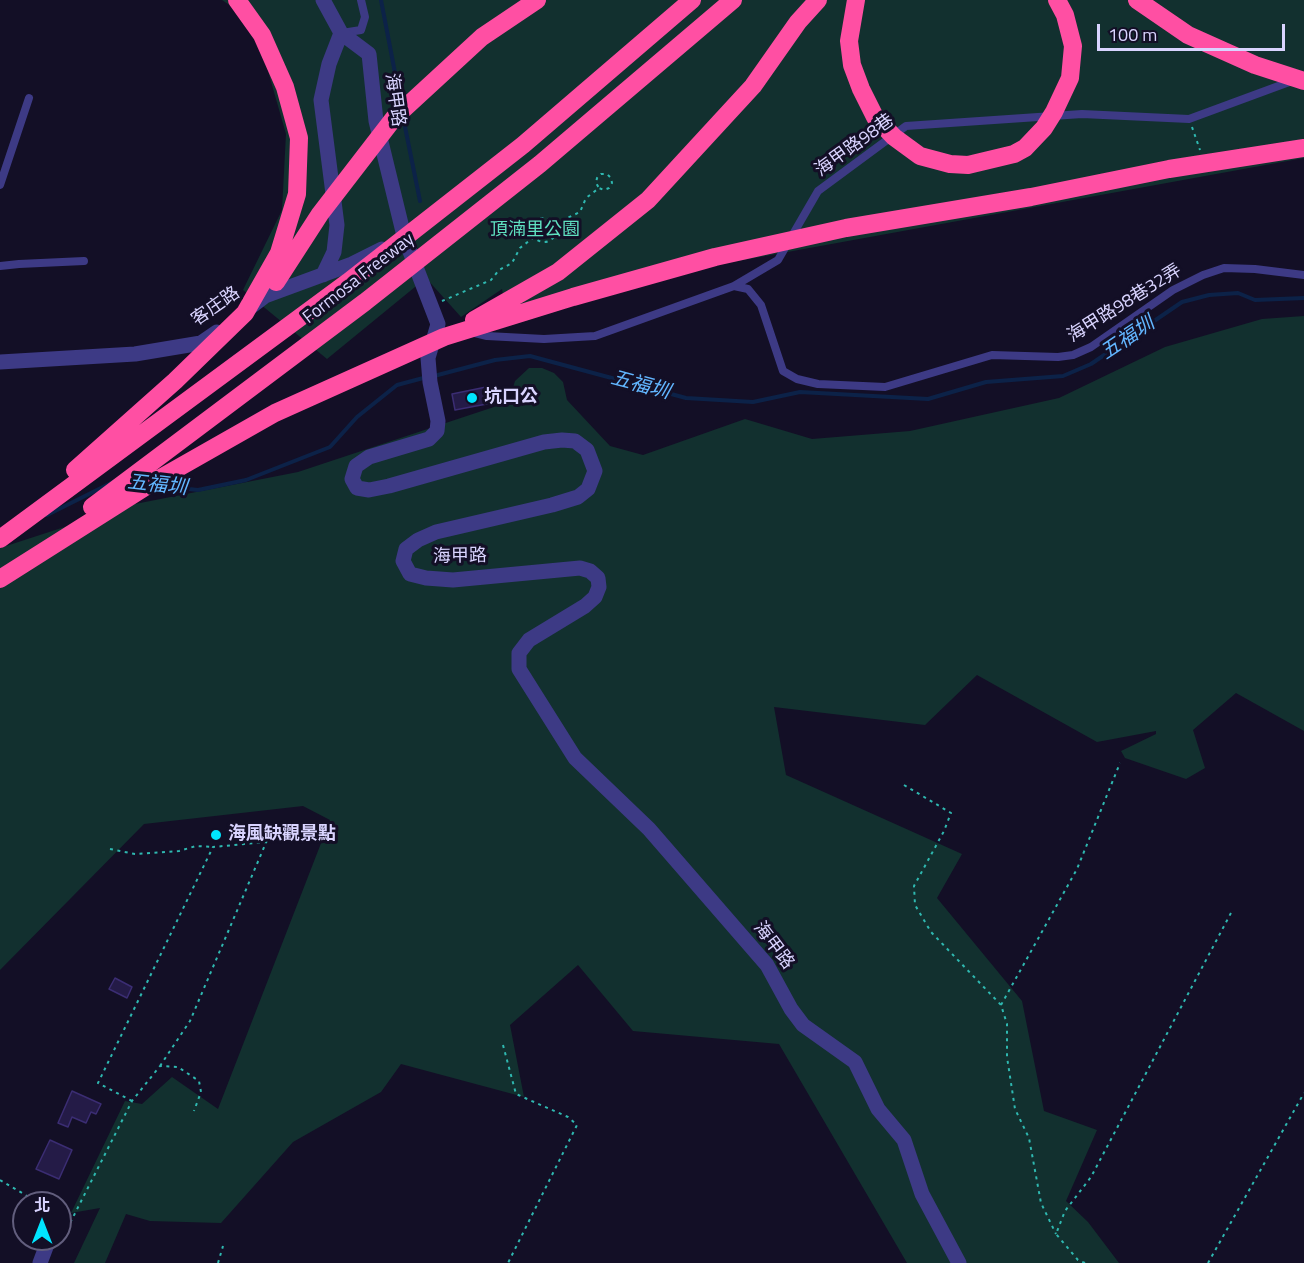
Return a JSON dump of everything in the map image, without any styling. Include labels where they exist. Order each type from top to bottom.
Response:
[{"type":"highway","points":[[237,0],[262,35],[285,87],[299,138],[297,194],[279,253],[245,313]]},
{"type":"highway","points":[[0,536],[175,381],[275,282],[320,214],[394,118],[482,37],[537,0]]},
{"type":"highway","name":"Formosa Freeway","points":[[0,536],[348,282],[523,145],[692,0]]},
{"type":"highway","name":"Formosa Freeway","points":[[0,578],[365,302],[540,164],[733,0]]},
{"type":"highway","points":[[0,578],[150,484],[276,413],[558,272],[648,200],[753,86],[798,22],[818,0]]},
{"type":"highway","points":[[856,0],[849,41],[852,65],[875,117],[894,137],[920,156],[950,164],[968,165],[1014,154],[1025,148],[1044,128],[1054,112],[1070,78],[1073,46],[1065,15],[1057,0]]},
{"type":"highway","points":[[1137,0],[1188,35],[1255,65],[1304,79]]},
{"type":"highway","points":[[441,330],[573,297],[715,257],[846,228],[1031,197],[1169,169],[1304,148]]},
{"type":"street","name":"海甲路","points":[[322,0],[341,33],[369,54],[376,121],[404,236],[441,330],[428,358],[438,421],[436,431],[429,439],[369,457],[356,466],[352,479],[357,488],[369,490],[544,442],[575,441],[587,450],[595,471],[588,489],[578,497],[436,532],[418,540],[406,549],[403,561],[410,574],[426,578],[453,580],[580,568],[590,571],[598,578],[599,587],[595,597],[585,606],[529,640],[519,653],[519,669],[575,758],[649,829],[767,965],[791,1009],[803,1025],[855,1062],[878,1109],[904,1140],[922,1194],[958,1263]]},
{"type":"street","points":[[323,275],[334,252],[337,225],[321,100],[329,64],[341,33]]},
{"type":"street","name":"客庄路","points":[[0,362],[135,354],[201,344],[266,296],[352,264],[404,236]]},
{"type":"lane","points":[[341,33],[361,30],[365,17],[361,0]]},
{"type":"lane","name":"海甲路98巷","points":[[441,330],[487,336],[544,339],[594,336],[734,286],[778,260],[818,191],[906,126],[1082,114],[1189,120],[1304,79]]},
{"type":"lane","points":[[0,184],[29,98]]},
{"type":"lane","points":[[0,266],[84,261]]},
{"type":"lane","name":"海甲路98巷32弄","points":[[734,286],[748,289],[761,305],[783,370],[797,379],[818,384],[885,387],[992,356],[1059,357],[1073,355],[1091,347],[1173,290],[1203,274],[1224,268],[1304,275]]},
{"type":"path","points":[[601,174],[607,174],[612,183],[604,190],[599,188],[596,183],[597,178],[601,174]]},
{"type":"path","points":[[555,224],[580,212],[586,198],[599,188]]},
{"type":"path","points":[[540,218],[549,218],[555,224],[557,232],[553,240],[544,243],[534,237],[531,232],[533,224],[540,218]]},
{"type":"path","points":[[432,306],[491,280],[499,270],[512,263],[520,248],[534,237]]},
{"type":"path","points":[[1001,1005],[1077,869],[1120,763]]},
{"type":"path","points":[[904,785],[951,813],[945,831],[914,886],[915,904],[931,932],[1001,1005],[1007,1024],[1007,1057],[1015,1109],[1029,1138],[1041,1203],[1056,1234],[1078,1260],[1085,1263]]},
{"type":"path","points":[[72,1219],[132,1101],[160,1066],[190,1022],[268,838],[285,833]]},
{"type":"path","points":[[110,849],[135,854],[179,851],[196,846],[213,847],[266,842]]},
{"type":"path","points":[[132,1101],[98,1083],[213,847]]},
{"type":"path","points":[[1056,1234],[1065,1211],[1092,1177],[1232,911]]},
{"type":"path","points":[[502,1045],[516,1094],[568,1117],[577,1125],[508,1263]]},
{"type":"path","points":[[160,1066],[178,1067],[199,1081],[201,1092],[194,1111]]},
{"type":"path","points":[[1208,1263],[1304,1094]]},
{"type":"path","points":[[0,1180],[19,1191]]},
{"type":"path","points":[[218,1263],[223,1246]]},
{"type":"green space","name":"頂湳里公園","points":[[222,0],[1304,0],[1304,158],[683,271],[509,326],[502,289],[461,317],[426,278],[327,359],[243,290],[282,210],[286,134],[266,64],[243,14]]},
{"type":"green space","points":[[1304,316],[1304,731],[1236,693],[1193,730],[1205,768],[1186,779],[1125,758],[1121,751],[1156,734],[1156,731],[1097,742],[977,675],[925,725],[774,707],[786,775],[962,854],[937,898],[1022,1001],[1044,1111],[1097,1130],[1066,1201],[1088,1222],[1119,1263],[907,1263],[779,1044],[633,1031],[578,965],[510,1025],[524,1097],[401,1064],[381,1092],[293,1142],[221,1223],[150,1221],[126,1214],[105,1263],[74,1263],[100,1208],[72,1213],[72,1211],[125,1101],[142,1104],[172,1077],[218,1109],[330,820],[303,806],[144,824],[0,970],[0,548],[135,504],[298,472],[515,400],[512,391],[515,381],[529,368],[542,368],[554,373],[563,382],[567,400],[610,446],[643,455],[745,419],[812,439],[910,431],[1059,398],[1165,347],[1262,319]]},
{"type":"building","name":"坑口公","points":[[491,386],[492,403],[455,410],[452,394]]},
{"type":"building","points":[[115,978],[132,987],[127,998],[109,989]]},
{"type":"building","points":[[72,1091],[101,1104],[96,1114],[91,1112],[86,1123],[72,1117],[68,1127],[58,1123]]},
{"type":"building","points":[[50,1140],[72,1150],[59,1179],[36,1169]]},
{"type":"waterway","points":[[381,0],[401,104]]},
{"type":"waterway","points":[[403,117],[420,201]]},
{"type":"waterway","name":"五福圳","points":[[434,376],[495,360],[530,356],[686,398],[753,402],[800,392],[928,399],[986,382],[1063,376],[1091,364],[1182,302],[1209,295],[1238,293],[1255,300],[1304,298]]},
{"type":"waterway","name":"五福圳","points":[[161,486],[198,490],[246,480],[330,447],[357,417],[397,385],[427,377]]},
{"type":"waterway","name":"五福圳","points":[[47,515],[115,481]]},
{"type":"place","name":"坑口公","points":[[472,398]]},
{"type":"place","name":"海風缺觀景點","points":[[216,835]]}]
